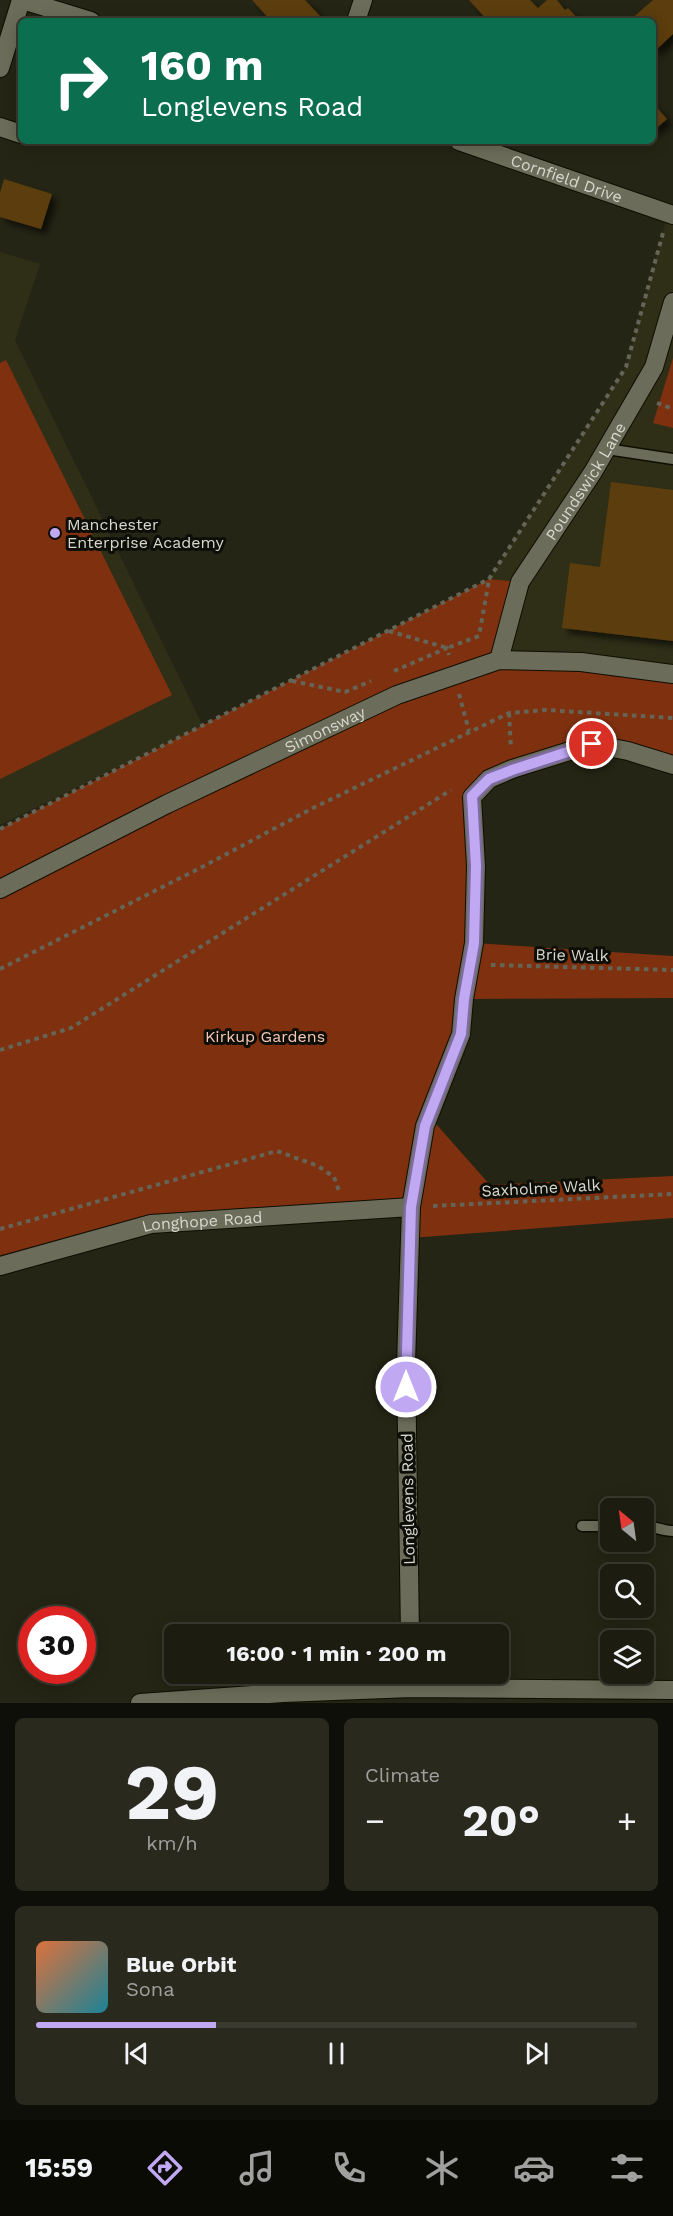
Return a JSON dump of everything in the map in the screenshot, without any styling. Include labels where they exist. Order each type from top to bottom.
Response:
[{"type":"street","points":[[0,69],[22,0],[81,18]]},
{"type":"street","points":[[357,18],[363,0]]},
{"type":"street","points":[[0,127],[18,133]]},
{"type":"street","name":"Cornfield Drive","points":[[468,144],[670,214]]},
{"type":"street","name":"Poundswick Lane","points":[[499,660],[520,582],[607,449],[654,368],[673,302]]},
{"type":"street","name":"Simonsway","points":[[0,889],[167,804],[397,695],[499,660],[581,662],[673,674]]},
{"type":"street","points":[[472,796],[489,779],[592,744],[628,751],[673,765]]},
{"type":"street","name":"Longlevens Road","points":[[410,1624],[406,1364],[411,1207],[425,1126],[461,1034],[474,943],[476,866],[472,796]]},
{"type":"street","name":"Longhope Road","points":[[0,1266],[151,1224],[411,1207]]},
{"type":"street","points":[[140,1703],[283,1698],[388,1684]]},
{"type":"street","points":[[441,1684],[560,1696],[673,1690]]},
{"type":"lane","points":[[607,449],[673,459]]},
{"type":"lane","points":[[582,1526],[600,1526]]},
{"type":"lane","points":[[654,1528],[673,1531]]},
{"type":"path","points":[[386,674],[479,636],[489,579],[626,367],[670,214]]},
{"type":"path","points":[[0,829],[489,579]]},
{"type":"path","points":[[388,631],[447,648]]},
{"type":"path","points":[[291,681],[345,692],[376,679]]},
{"type":"path","points":[[0,969],[204,866],[313,807],[509,713],[546,710],[673,718]]},
{"type":"path","points":[[509,713],[512,770]]},
{"type":"path","points":[[0,1050],[71,1028],[466,781],[472,796]]},
{"type":"path","name":"Brie Walk","points":[[470,964],[673,970]]},
{"type":"path","points":[[0,1229],[277,1151],[318,1166],[333,1177],[339,1191],[342,1211]]},
{"type":"path","name":"Saxholme Walk","points":[[411,1207],[673,1194]]},
{"type":"shaded area","points":[[668,213],[673,216],[673,674],[499,660],[520,582],[489,579],[626,367]]},
{"type":"shaded area","name":"Manchester Enterprise Academy","points":[[0,252],[40,264],[15,340],[203,726],[0,825]]},
{"type":"green space","points":[[673,358],[673,428],[653,423]]},
{"type":"green space","name":"Manchester Enterprise Academy","points":[[6,360],[172,695],[0,779],[0,363]]},
{"type":"green space","name":"Kirkup Gardens","points":[[489,579],[520,582],[499,660],[673,674],[673,765],[592,744],[512,769],[472,797],[474,943],[673,956],[673,998],[464,999],[429,1116],[490,1185],[673,1176],[673,1218],[410,1238],[411,1207],[151,1224],[0,1266],[0,829]]},
{"type":"building","points":[[252,0],[305,0],[321,17],[320,18],[268,18]]},
{"type":"building","points":[[469,0],[530,0],[538,8],[547,0],[557,0],[565,10],[568,8],[577,18],[485,18]]},
{"type":"building","points":[[653,0],[673,0],[673,34],[656,50],[656,18],[632,18]]},
{"type":"building","points":[[656,107],[667,119],[656,129]]},
{"type":"building","points":[[4,179],[52,194],[41,229],[0,217],[0,193]]},
{"type":"building","points":[[611,482],[673,490],[673,641],[562,628],[570,563],[600,567]]},
{"type":"place","name":"Manchester Enterprise Academy","points":[[55,533]]},
{"type":"route","points":[[406,1387],[411,1207],[425,1126],[461,1034],[464,999],[474,943],[476,866],[472,796],[489,779],[592,744]]}]
